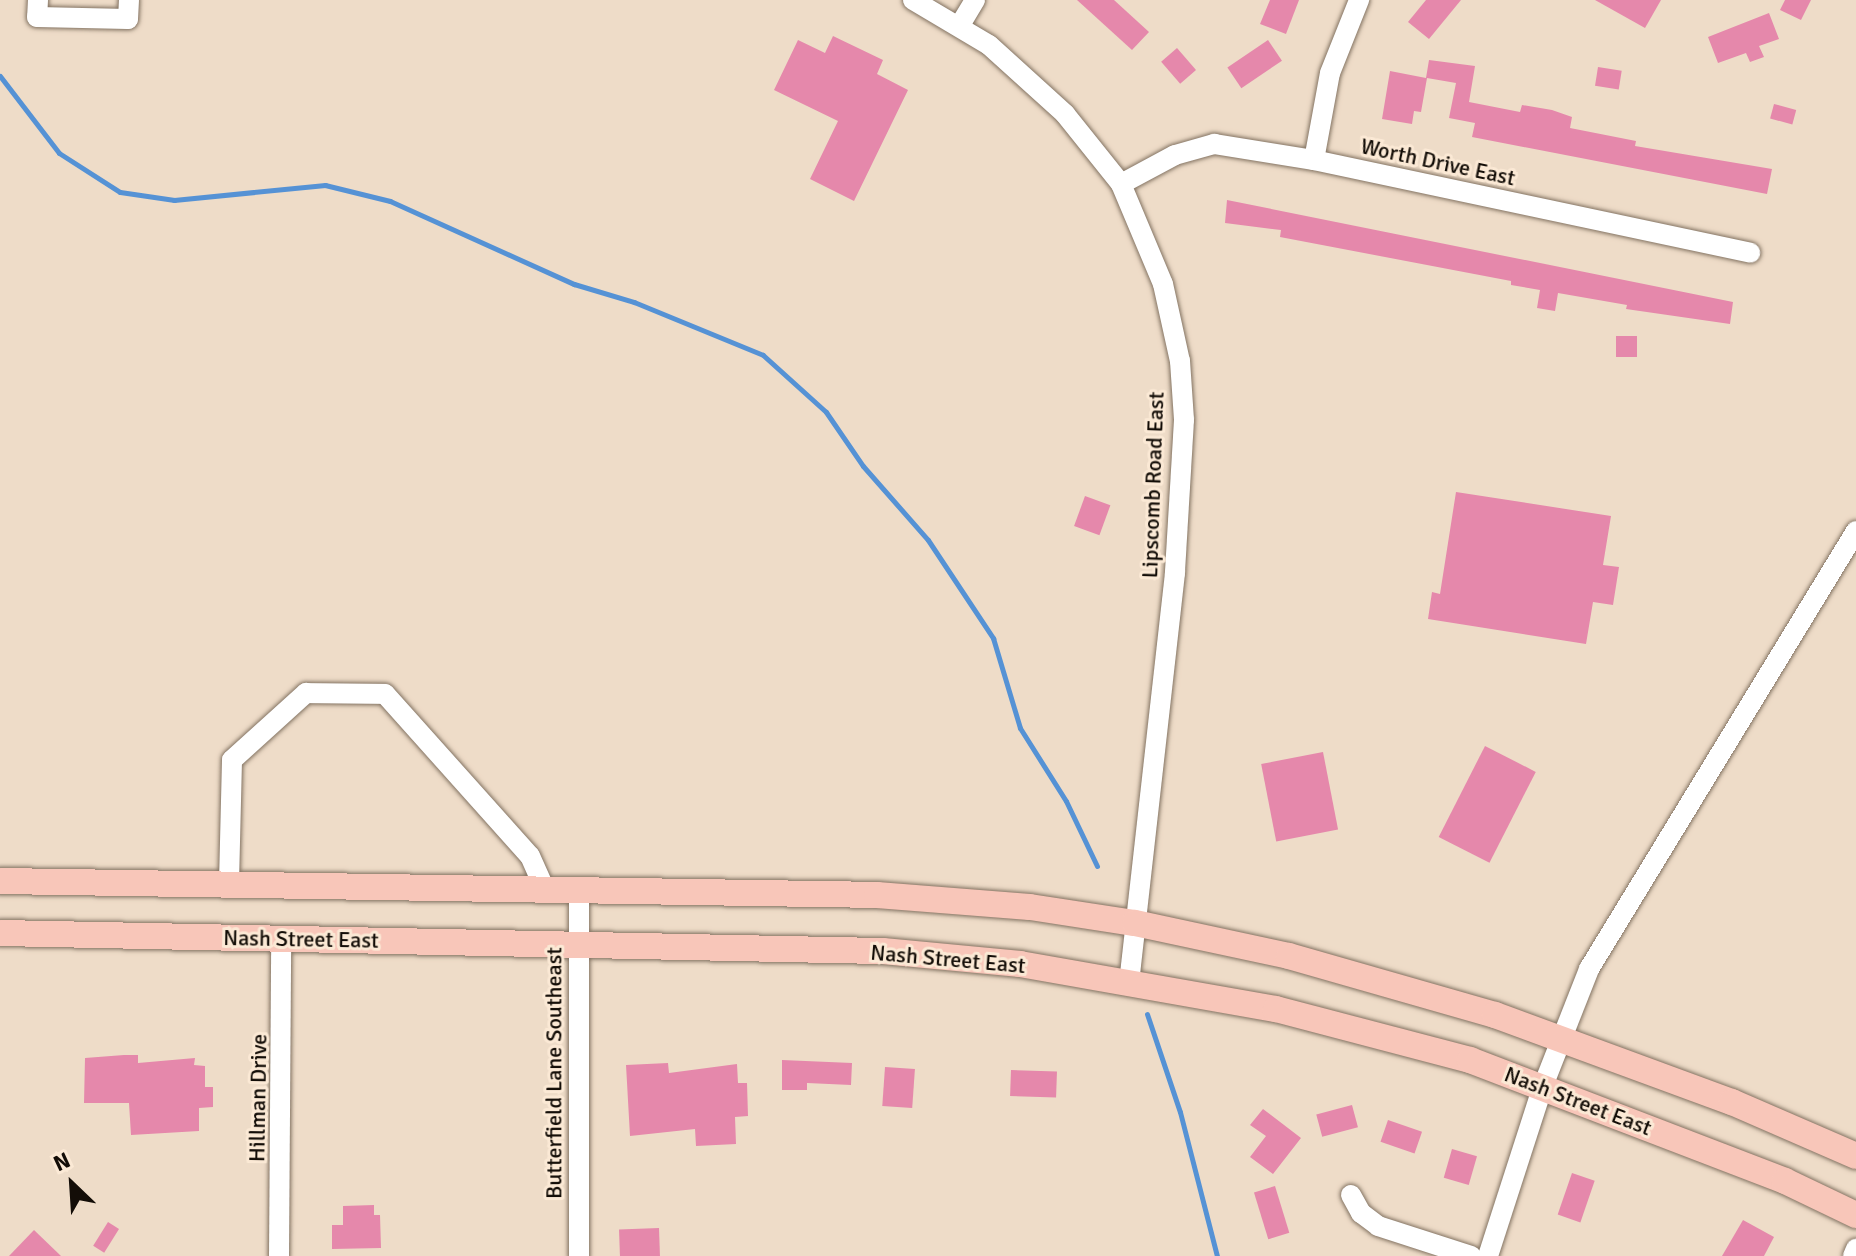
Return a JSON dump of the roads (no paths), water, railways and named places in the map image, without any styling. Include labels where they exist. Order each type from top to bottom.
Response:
[{"type":"main road","points":[[0,881],[579,889],[924,898],[1135,923],[1381,980],[1561,1039],[1732,1102],[1856,1156]]},
{"type":"main road","name":"Nash Street East","points":[[0,933],[883,951],[1129,981],[1276,1009],[1470,1060],[1785,1181],[1856,1215]]},
{"type":"street","points":[[38,0],[37,17],[128,19],[129,0]]},
{"type":"street","name":"Lipscomb Road East","points":[[913,0],[960,25],[1025,74],[1121,184],[1163,284],[1180,361],[1184,420],[1175,573],[1129,981]]},
{"type":"street","points":[[960,25],[975,0]]},
{"type":"street","points":[[1314,160],[1330,73],[1359,0]]},
{"type":"street","name":"Worth Drive East","points":[[1121,184],[1175,155],[1214,144],[1314,160],[1750,253]]},
{"type":"street","points":[[1488,1256],[1543,1086],[1589,969],[1856,531]]},
{"type":"street","points":[[229,883],[232,760],[306,693],[385,694],[530,856],[545,889]]},
{"type":"street","name":"Butterfield Lane Southeast","points":[[579,889],[579,1256]]},
{"type":"street","name":"Hillman Drive","points":[[279,1256],[281,940]]},
{"type":"street","points":[[1351,1195],[1361,1213],[1378,1226],[1471,1256]]},
{"type":"street","points":[[1853,1256],[1856,1249]]},
{"type":"waterway","points":[[0,76],[59,153],[120,192],[174,200],[325,185],[390,201],[574,284],[634,302],[763,355],[826,412],[863,466],[928,540],[993,638],[1020,728],[1066,801],[1097,866]]},
{"type":"waterway","points":[[1147,1014],[1180,1112],[1217,1256]]}]
